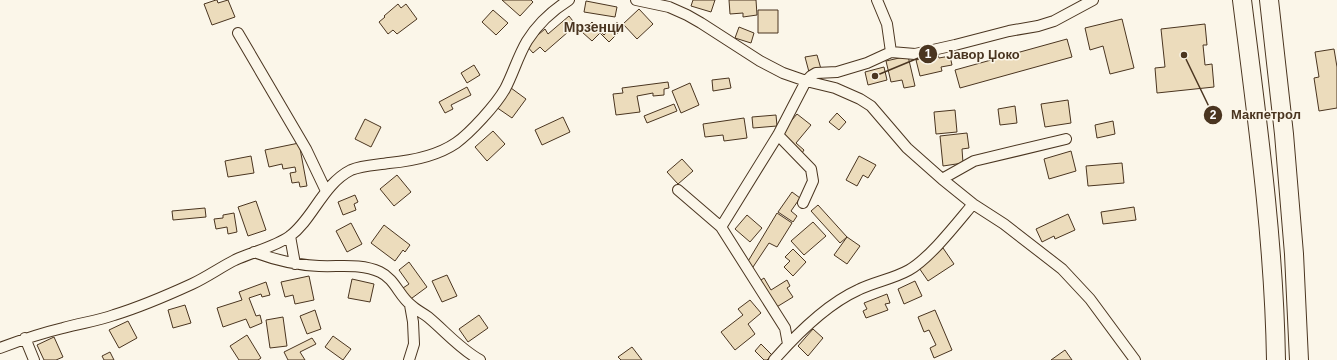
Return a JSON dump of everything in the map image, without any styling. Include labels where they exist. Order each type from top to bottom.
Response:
[{"type":"highway","points":[[1242,0],[1266,202],[1276,330],[1276,360]]},
{"type":"highway","points":[[1269,0],[1284,134],[1293,239],[1299,360]]},
{"type":"street","points":[[0,348],[25,338],[114,316],[191,284],[233,261],[272,246],[290,236],[304,222],[326,191],[351,170],[362,166],[400,162],[424,157],[440,152],[456,143],[494,105],[505,89],[527,41],[539,25],[569,0]]},
{"type":"street","points":[[636,0],[668,7],[687,15],[701,22],[760,61],[783,73],[806,81],[835,88],[860,99],[871,106],[908,148],[942,179],[973,204],[1004,224],[1062,269],[1090,299],[1135,360]]},
{"type":"street","points":[[877,0],[887,24],[891,52]]},
{"type":"street","points":[[721,227],[778,135],[810,76],[816,73],[837,72],[867,63],[891,52],[915,54],[1009,31],[1038,26],[1054,21],[1093,0]]},
{"type":"street","points":[[238,33],[306,149],[326,191]]},
{"type":"street","points":[[778,135],[811,169],[813,181],[803,203]]},
{"type":"street","points":[[942,179],[974,162],[1066,140]]},
{"type":"street","points":[[678,190],[721,227],[778,315],[785,328],[788,344]]},
{"type":"street","points":[[774,360],[788,344],[824,311],[857,290],[910,269],[926,256],[973,204]]},
{"type":"street","points":[[290,236],[295,264]]},
{"type":"street","points":[[254,252],[276,260],[295,264],[367,267],[381,273],[389,278],[410,305],[427,316],[463,349],[480,360]]},
{"type":"street","points":[[408,360],[414,344],[413,322],[410,305]]},
{"type":"street","points":[[25,338],[34,360]]},
{"type":"building","points":[[217,0],[218,3],[228,0],[235,17],[212,25],[204,4]]},
{"type":"building","points":[[502,0],[531,0],[533,2],[520,16]]},
{"type":"building","points":[[693,0],[715,0],[711,12],[691,6]]},
{"type":"building","points":[[729,0],[756,0],[757,15],[743,17],[743,13],[730,14]]},
{"type":"building","points":[[586,1],[617,7],[615,17],[584,12]]},
{"type":"building","points":[[398,4],[401,8],[406,4],[417,19],[397,34],[393,30],[388,34],[379,22]]},
{"type":"building","points":[[639,9],[653,24],[637,39],[623,24]]},
{"type":"building","points":[[493,10],[508,23],[496,35],[482,22]]},
{"type":"building","points":[[758,10],[778,10],[778,33],[758,33]]},
{"type":"building","points":[[569,16],[576,25],[545,52],[540,47],[533,53],[526,45],[545,29],[548,34]]},
{"type":"building","points":[[1122,19],[1134,68],[1110,74],[1103,46],[1090,50],[1085,28]]},
{"type":"building","points":[[592,22],[604,35],[617,22],[623,28],[609,42],[600,33],[592,41],[582,32]]},
{"type":"building","points":[[1205,24],[1207,45],[1203,45],[1205,65],[1212,64],[1214,87],[1157,93],[1155,68],[1165,67],[1161,29]]},
{"type":"building","points":[[739,27],[754,33],[751,43],[735,38]]},
{"type":"building","points":[[1067,39],[1072,57],[960,88],[955,70]]},
{"type":"building","points":[[1334,49],[1337,67],[1337,108],[1319,111],[1314,78],[1319,77],[1315,52]]},
{"type":"building","points":[[817,55],[821,69],[809,72],[805,57]]},
{"type":"building","points":[[938,55],[939,58],[950,56],[952,65],[941,67],[942,71],[920,76],[916,60]]},
{"type":"building","points":[[908,56],[915,86],[904,88],[902,80],[891,82],[886,61]]},
{"type":"building","points":[[474,65],[480,75],[467,83],[461,73]]},
{"type":"building","points":[[884,67],[887,80],[868,85],[865,72]]},
{"type":"building","points":[[729,78],[731,88],[713,91],[712,80]]},
{"type":"building","points":[[668,82],[669,88],[664,89],[664,95],[653,96],[653,93],[637,96],[640,112],[616,115],[613,94],[623,93],[622,88]]},
{"type":"building","points":[[690,83],[699,105],[681,113],[672,91]]},
{"type":"building","points":[[467,87],[471,95],[451,105],[453,109],[445,113],[439,102]]},
{"type":"building","points":[[511,88],[526,99],[512,118],[496,107]]},
{"type":"building","points":[[1068,100],[1071,123],[1045,127],[1041,104]]},
{"type":"building","points":[[674,104],[677,111],[647,123],[644,116]]},
{"type":"building","points":[[1015,106],[1017,123],[1000,125],[998,109]]},
{"type":"building","points":[[955,110],[957,132],[936,134],[934,112]]},
{"type":"building","points":[[837,113],[846,122],[839,130],[829,122]]},
{"type":"building","points":[[797,114],[811,125],[796,143],[804,150],[802,153],[780,134]]},
{"type":"building","points":[[776,115],[777,126],[753,128],[752,117]]},
{"type":"building","points":[[563,117],[570,132],[542,145],[535,130]]},
{"type":"building","points":[[744,118],[747,138],[724,141],[723,135],[705,137],[703,124]]},
{"type":"building","points":[[365,119],[381,127],[371,147],[355,139]]},
{"type":"building","points":[[1113,121],[1115,134],[1097,138],[1095,125]]},
{"type":"building","points":[[493,131],[505,144],[487,161],[475,147]]},
{"type":"building","points":[[967,133],[969,148],[962,149],[963,163],[943,166],[940,136]]},
{"type":"building","points":[[299,143],[307,186],[300,187],[299,182],[292,183],[290,173],[296,172],[295,167],[283,169],[282,164],[269,167],[265,150]]},
{"type":"building","points":[[1071,151],[1076,171],[1049,179],[1044,159]]},
{"type":"building","points":[[251,156],[254,173],[228,177],[225,161]]},
{"type":"building","points":[[859,156],[876,165],[868,178],[863,175],[857,186],[846,180]]},
{"type":"building","points":[[682,159],[693,171],[678,184],[667,172]]},
{"type":"building","points":[[1122,163],[1124,183],[1088,186],[1086,166]]},
{"type":"building","points":[[397,175],[411,192],[394,206],[380,189]]},
{"type":"building","points":[[792,192],[800,198],[791,211],[797,216],[793,222],[778,212]]},
{"type":"building","points":[[355,195],[358,202],[354,204],[356,210],[343,215],[338,202]]},
{"type":"building","points":[[256,201],[266,230],[248,236],[238,207]]},
{"type":"building","points":[[818,205],[847,237],[840,243],[811,211]]},
{"type":"building","points":[[1134,207],[1136,220],[1103,224],[1101,212]]},
{"type":"building","points":[[205,208],[206,217],[173,220],[172,211]]},
{"type":"building","points":[[234,213],[237,232],[228,234],[227,227],[216,229],[214,219],[223,218],[223,215]]},
{"type":"building","points":[[777,213],[792,223],[777,247],[769,243],[751,270],[747,263]]},
{"type":"building","points":[[1068,214],[1075,230],[1055,239],[1054,236],[1042,242],[1036,229]]},
{"type":"building","points":[[747,215],[762,228],[750,242],[735,229]]},
{"type":"building","points":[[813,222],[826,236],[804,255],[791,241]]},
{"type":"building","points":[[351,223],[362,244],[347,252],[336,231]]},
{"type":"building","points":[[384,225],[410,245],[405,252],[403,250],[395,261],[371,243]]},
{"type":"building","points":[[847,237],[860,246],[847,264],[834,255]]},
{"type":"building","points":[[943,248],[954,264],[928,281],[917,265]]},
{"type":"building","points":[[793,249],[806,262],[793,276],[784,267],[790,261],[785,257]]},
{"type":"building","points":[[409,262],[427,287],[408,301],[400,290],[409,284],[399,270]]},
{"type":"building","points":[[447,275],[457,296],[442,302],[432,281]]},
{"type":"building","points":[[309,276],[314,300],[295,304],[293,295],[285,297],[281,282]]},
{"type":"building","points":[[764,278],[771,290],[787,280],[790,286],[787,288],[793,297],[775,308],[758,282]]},
{"type":"building","points":[[352,279],[374,284],[370,302],[348,298]]},
{"type":"building","points":[[915,281],[922,296],[904,304],[898,289]]},
{"type":"building","points":[[266,282],[270,295],[262,297],[261,294],[249,298],[256,316],[260,315],[262,323],[250,328],[246,319],[223,327],[217,308],[242,300],[239,292]]},
{"type":"building","points":[[887,294],[890,303],[885,304],[888,310],[866,318],[863,311],[867,309],[864,303]]},
{"type":"building","points":[[750,300],[761,313],[748,324],[755,334],[735,350],[721,332],[743,315],[738,309]]},
{"type":"building","points":[[185,305],[191,323],[173,328],[168,310]]},
{"type":"building","points":[[315,310],[321,329],[307,334],[300,316]]},
{"type":"building","points":[[935,310],[952,350],[934,358],[930,348],[936,345],[929,330],[924,332],[918,317]]},
{"type":"building","points":[[479,315],[488,328],[468,342],[459,329]]},
{"type":"building","points":[[283,317],[287,346],[270,348],[266,320]]},
{"type":"building","points":[[128,321],[137,338],[119,348],[109,330]]},
{"type":"building","points":[[813,329],[823,338],[808,356],[798,346]]},
{"type":"building","points":[[247,335],[261,358],[258,360],[239,360],[230,346]]},
{"type":"building","points":[[333,336],[351,349],[343,360],[325,347]]},
{"type":"building","points":[[54,337],[63,357],[56,360],[44,360],[37,345]]},
{"type":"building","points":[[312,338],[316,344],[300,352],[305,360],[288,360],[284,352]]},
{"type":"building","points":[[761,344],[772,355],[767,360],[764,360],[755,351]]},
{"type":"building","points":[[632,347],[642,360],[621,360],[618,357]]},
{"type":"building","points":[[1065,350],[1072,360],[1051,360]]},
{"type":"building","points":[[110,352],[114,360],[104,360],[102,356]]},
{"type":"place","name":"Макпетрол","points":[[1184,55]]},
{"type":"place","name":"Јавор Џоко","points":[[875,76]]},
{"type":"district","name":"Мрзенци","points":[[594,27]]}]
